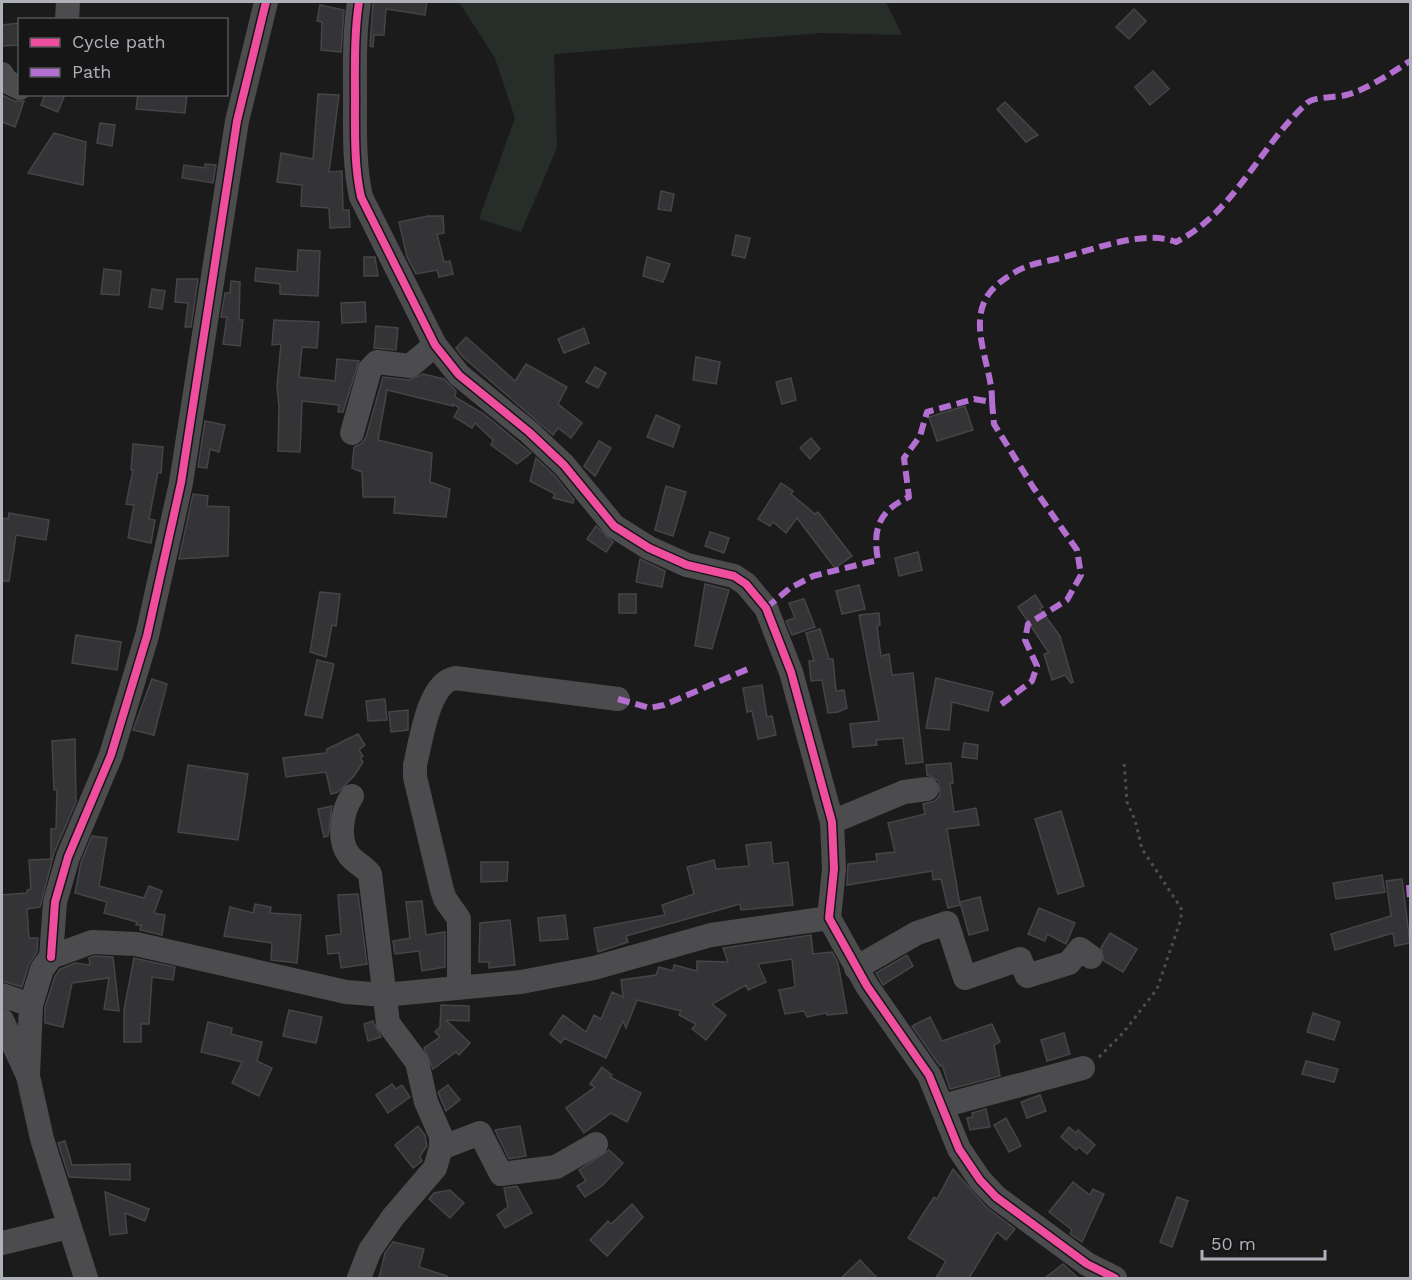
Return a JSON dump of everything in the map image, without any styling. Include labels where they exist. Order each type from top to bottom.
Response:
[{"type":"street","points":[[67,18],[68,2]]},
{"type":"street","points":[[28,1076],[31,1005],[42,969],[51,957],[55,902],[89,804],[111,754],[147,636],[181,483],[237,121],[266,2]]},
{"type":"street","points":[[359,2],[356,30],[355,147],[356,176],[360,197],[435,345],[459,375],[529,432],[564,465],[614,526],[649,548],[687,565],[735,576],[756,594],[766,608],[791,672],[831,822],[834,869],[829,918],[856,968],[929,1075],[959,1149],[980,1180],[996,1197],[1087,1264],[1115,1278]]},
{"type":"street","points":[[2,74],[6,81],[18,87]]},
{"type":"street","points":[[352,434],[370,369],[377,362],[410,366],[435,345]]},
{"type":"street","points":[[459,987],[459,919],[445,899],[442,890],[415,777],[415,765],[436,691],[446,680],[455,678],[618,699]]},
{"type":"street","points":[[831,822],[904,792],[927,789]]},
{"type":"street","points":[[352,796],[344,813],[344,841],[351,858],[364,866],[370,874],[388,1023],[417,1062],[426,1102],[441,1136],[441,1148],[435,1168],[393,1216],[370,1251],[359,1278]]},
{"type":"street","points":[[51,957],[92,942],[136,944],[336,990],[384,995],[531,980],[594,968],[711,935],[829,918]]},
{"type":"street","points":[[856,968],[917,933],[947,923],[965,978],[1020,959],[1027,976],[1070,963],[1080,949],[1091,957]]},
{"type":"street","points":[[2,995],[31,1005]]},
{"type":"street","points":[[2,1020],[28,1076],[68,1227],[86,1278]]},
{"type":"street","points":[[942,1106],[1083,1068]]},
{"type":"street","points":[[441,1148],[480,1133],[501,1174],[508,1174],[556,1167],[596,1144]]},
{"type":"street","points":[[2,1243],[68,1227]]},
{"type":"path","points":[[1083,1068],[1104,1054],[1157,989],[1181,919],[1181,908],[1142,849],[1135,820],[1127,802],[1124,761]]},
{"type":"shaded area","points":[[459,2],[886,2],[902,35],[821,33],[554,54],[557,148],[521,232],[479,219],[515,118],[495,58]]},
{"type":"building","points":[[373,2],[427,2],[425,15],[386,9],[384,35],[374,35],[373,47],[370,46]]},
{"type":"building","points":[[320,5],[344,10],[341,52],[321,50],[322,22],[317,21]]},
{"type":"building","points":[[1134,9],[1146,21],[1129,39],[1116,27]]},
{"type":"building","points":[[18,23],[18,45],[2,46],[2,25]]},
{"type":"building","points":[[1153,71],[1169,89],[1150,105],[1135,87]]},
{"type":"building","points":[[318,94],[339,95],[329,172],[342,171],[343,210],[349,210],[350,227],[330,228],[329,208],[301,206],[302,185],[277,182],[281,153],[313,159]]},
{"type":"building","points":[[2,95],[14,101],[24,101],[15,127],[2,122]]},
{"type":"building","points":[[44,96],[64,96],[58,112],[41,105]]},
{"type":"building","points":[[138,96],[187,96],[185,113],[136,109]]},
{"type":"building","points":[[1005,102],[1038,135],[1026,142],[997,109]]},
{"type":"building","points":[[100,123],[115,125],[112,146],[97,143]]},
{"type":"building","points":[[54,133],[86,142],[83,185],[28,173]]},
{"type":"building","points":[[205,164],[216,165],[213,183],[182,178],[184,165],[205,168]]},
{"type":"building","points":[[661,191],[674,194],[671,211],[658,209]]},
{"type":"building","points":[[428,216],[443,216],[444,233],[437,234],[444,262],[450,261],[453,274],[439,277],[437,270],[416,274],[407,257],[399,222]]},
{"type":"building","points":[[736,235],[750,238],[745,258],[732,255]]},
{"type":"building","points":[[298,250],[320,251],[318,296],[280,294],[280,284],[255,281],[256,268],[297,272]]},
{"type":"building","points":[[364,257],[375,257],[378,276],[364,276]]},
{"type":"building","points":[[647,257],[670,264],[663,282],[643,276]]},
{"type":"building","points":[[104,269],[121,271],[119,295],[101,294]]},
{"type":"building","points":[[177,279],[198,279],[191,327],[185,327],[188,303],[175,302]]},
{"type":"building","points":[[231,281],[240,282],[239,320],[243,320],[240,346],[223,344],[227,317],[221,317],[225,293],[230,293]]},
{"type":"building","points":[[152,289],[165,291],[162,309],[149,307]]},
{"type":"building","points":[[365,302],[366,322],[342,323],[341,303]]},
{"type":"building","points":[[274,320],[319,322],[317,348],[302,347],[299,377],[335,381],[337,359],[359,361],[343,412],[338,412],[339,405],[302,401],[300,452],[278,451],[277,386],[281,344],[272,345]]},
{"type":"building","points":[[376,326],[398,328],[396,350],[374,348]]},
{"type":"building","points":[[584,328],[589,343],[564,353],[558,339]]},
{"type":"building","points":[[466,337],[515,381],[526,364],[567,387],[558,404],[582,423],[571,438],[558,428],[553,435],[463,357],[456,348]]},
{"type":"building","points":[[696,357],[720,362],[716,384],[693,380]]},
{"type":"building","points":[[595,367],[606,373],[598,388],[586,382]]},
{"type":"building","points":[[423,374],[444,379],[456,391],[455,397],[484,414],[531,453],[517,464],[491,445],[493,440],[475,423],[472,428],[454,417],[459,408],[453,404],[453,406],[387,390],[378,440],[432,453],[430,482],[450,489],[446,517],[394,513],[395,497],[363,497],[362,472],[352,468],[354,447],[361,444],[366,437],[383,377],[409,380]]},
{"type":"building","points":[[791,378],[796,400],[782,404],[776,382]]},
{"type":"building","points":[[965,406],[973,430],[937,441],[929,417]]},
{"type":"building","points":[[656,415],[680,426],[673,447],[647,437]]},
{"type":"building","points":[[205,421],[225,425],[219,452],[210,449],[207,468],[198,467]]},
{"type":"building","points":[[811,438],[820,449],[810,459],[800,448]]},
{"type":"building","points":[[599,441],[611,448],[595,476],[584,466]]},
{"type":"building","points":[[133,444],[163,447],[161,473],[158,472],[149,519],[155,520],[151,543],[128,538],[134,505],[126,504],[133,470],[131,470]]},
{"type":"building","points":[[536,458],[554,475],[574,500],[573,503],[553,498],[555,494],[530,481]]},
{"type":"building","points":[[781,483],[793,491],[791,494],[815,514],[818,512],[852,556],[835,568],[797,518],[786,533],[773,522],[770,526],[758,519]]},
{"type":"building","points":[[666,486],[686,492],[673,536],[655,530]]},
{"type":"building","points":[[193,494],[208,496],[207,506],[229,507],[228,556],[179,559]]},
{"type":"building","points":[[9,513],[49,520],[46,540],[16,535],[9,581],[2,581],[2,518],[8,519]]},
{"type":"building","points":[[596,526],[613,542],[606,552],[587,539]]},
{"type":"building","points":[[710,532],[729,538],[724,553],[705,546]]},
{"type":"building","points":[[918,552],[922,570],[899,576],[895,558]]},
{"type":"building","points":[[640,559],[665,571],[662,587],[636,582]]},
{"type":"building","points":[[705,584],[729,590],[712,649],[695,646]]},
{"type":"building","points":[[859,585],[865,609],[842,614],[836,591]]},
{"type":"building","points":[[320,592],[340,594],[336,626],[332,625],[326,657],[310,652]]},
{"type":"building","points":[[619,594],[636,594],[636,613],[619,613]]},
{"type":"building","points":[[1035,595],[1043,607],[1040,609],[1060,636],[1073,682],[1071,683],[1065,675],[1052,680],[1044,654],[1049,653],[1018,607]]},
{"type":"building","points":[[804,599],[815,627],[792,635],[786,621],[795,618],[789,603]]},
{"type":"building","points":[[879,613],[880,625],[877,626],[881,656],[889,654],[892,675],[913,673],[923,762],[906,764],[903,738],[876,740],[877,745],[853,747],[850,724],[879,721],[859,615]]},
{"type":"building","points":[[820,629],[829,659],[833,659],[836,691],[844,690],[847,708],[838,712],[828,713],[822,680],[811,681],[809,661],[814,661],[806,633]]},
{"type":"building","points":[[76,635],[121,642],[117,670],[72,663]]},
{"type":"building","points":[[317,660],[334,664],[322,718],[305,715]]},
{"type":"building","points":[[936,678],[993,692],[988,711],[952,702],[949,730],[926,728]]},
{"type":"building","points":[[152,679],[167,684],[154,735],[133,730]]},
{"type":"building","points":[[762,685],[767,717],[772,716],[776,735],[758,739],[752,711],[747,712],[743,688]]},
{"type":"building","points":[[385,699],[387,720],[368,721],[366,701]]},
{"type":"building","points":[[408,710],[408,730],[391,732],[389,712]]},
{"type":"building","points":[[358,734],[365,745],[359,750],[363,756],[360,758],[363,762],[354,776],[338,792],[331,794],[326,772],[286,777],[283,758],[326,753],[327,749]]},
{"type":"building","points":[[75,739],[76,802],[54,853],[40,907],[27,909],[29,938],[38,938],[37,952],[29,964],[22,987],[2,981],[2,895],[27,893],[27,890],[31,889],[29,860],[51,859],[51,829],[56,829],[57,790],[54,790],[52,741]]},
{"type":"building","points":[[964,743],[978,745],[977,759],[962,757]]},
{"type":"building","points":[[951,763],[953,783],[950,783],[954,812],[976,808],[979,825],[947,829],[960,905],[948,908],[941,879],[933,880],[932,871],[847,885],[848,864],[877,861],[876,854],[895,852],[888,823],[925,814],[923,804],[935,801],[940,795],[939,781],[927,775],[926,765]]},
{"type":"building","points":[[188,765],[248,774],[238,840],[178,832]]},
{"type":"building","points":[[332,806],[328,836],[324,837],[318,809]]},
{"type":"building","points":[[1061,811],[1084,886],[1058,894],[1035,819]]},
{"type":"building","points":[[92,836],[107,838],[99,886],[144,898],[149,886],[162,891],[154,913],[165,915],[162,935],[140,930],[141,925],[136,925],[137,922],[104,913],[107,902],[75,893],[81,862]]},
{"type":"building","points":[[771,842],[773,864],[788,862],[793,905],[741,910],[740,904],[626,936],[628,942],[598,952],[594,928],[665,915],[662,905],[694,894],[687,867],[714,860],[716,869],[749,866],[746,845]]},
{"type":"building","points":[[481,862],[508,862],[507,881],[481,882]]},
{"type":"building","points":[[1382,875],[1385,892],[1336,899],[1333,883]]},
{"type":"building","points":[[1402,879],[1410,943],[1395,946],[1393,933],[1335,950],[1331,934],[1391,916],[1386,881]]},
{"type":"building","points":[[358,894],[367,964],[341,968],[339,953],[328,954],[326,936],[341,934],[338,895]]},
{"type":"building","points":[[980,897],[988,930],[969,935],[960,902]]},
{"type":"building","points":[[422,901],[426,935],[445,932],[445,967],[422,971],[419,951],[395,954],[393,941],[410,938],[406,902]]},
{"type":"building","points":[[255,904],[271,907],[270,913],[301,915],[297,963],[271,960],[272,943],[224,936],[230,907],[253,913]]},
{"type":"building","points":[[1039,908],[1075,923],[1066,944],[1047,934],[1045,941],[1028,934]]},
{"type":"building","points":[[565,915],[568,939],[540,941],[538,918]]},
{"type":"building","points":[[510,920],[515,965],[489,968],[489,962],[479,962],[480,923]]},
{"type":"building","points":[[1110,933],[1137,949],[1123,972],[1104,961],[1101,948]]},
{"type":"building","points":[[811,935],[813,954],[832,952],[838,963],[847,1013],[827,1015],[826,1013],[807,1017],[804,1011],[785,1014],[779,990],[795,987],[792,959],[758,964],[766,982],[748,990],[746,985],[712,1004],[726,1015],[706,1040],[692,1029],[696,1024],[679,1015],[681,1011],[637,1000],[626,1028],[623,1021],[606,1058],[564,1038],[561,1043],[550,1034],[563,1015],[586,1032],[594,1015],[601,1019],[612,992],[623,997],[621,980],[656,975],[659,967],[673,971],[674,965],[697,971],[697,961],[728,962],[723,948]]},
{"type":"building","points":[[907,955],[913,966],[883,985],[876,973]]},
{"type":"building","points":[[113,957],[119,1011],[104,1009],[109,978],[72,983],[63,1027],[45,1023],[45,1007],[55,976],[60,969],[75,963],[90,965],[89,958]]},
{"type":"building","points":[[134,958],[175,967],[173,980],[152,977],[149,1024],[141,1024],[141,1042],[124,1042],[124,1010]]},
{"type":"building","points":[[441,1005],[469,1006],[469,1021],[446,1020],[470,1043],[459,1055],[456,1052],[433,1069],[424,1048],[440,1037],[435,1032],[440,1027]]},
{"type":"building","points":[[289,1010],[322,1017],[316,1043],[283,1036]]},
{"type":"building","points":[[1313,1013],[1340,1022],[1334,1040],[1307,1032]]},
{"type":"building","points":[[930,1017],[942,1041],[992,1024],[1000,1042],[994,1045],[1000,1076],[950,1089],[942,1065],[940,1066],[912,1026]]},
{"type":"building","points":[[373,1021],[381,1037],[368,1041],[364,1024]]},
{"type":"building","points":[[208,1022],[232,1028],[231,1034],[262,1042],[257,1061],[272,1068],[259,1096],[232,1083],[242,1062],[201,1052]]},
{"type":"building","points":[[1064,1033],[1070,1054],[1047,1061],[1041,1040]]},
{"type":"building","points":[[1306,1061],[1338,1069],[1334,1082],[1302,1074]]},
{"type":"building","points":[[602,1067],[612,1075],[610,1077],[641,1093],[627,1122],[611,1113],[584,1133],[566,1108],[595,1087],[590,1084]]},
{"type":"building","points":[[392,1084],[396,1089],[402,1085],[410,1097],[388,1113],[376,1095]]},
{"type":"building","points":[[448,1085],[460,1100],[446,1111],[438,1092]]},
{"type":"building","points":[[1040,1095],[1046,1111],[1027,1118],[1021,1102]]},
{"type":"building","points":[[986,1109],[990,1127],[970,1130],[967,1118],[973,1117],[972,1113]]},
{"type":"building","points":[[1006,1118],[1021,1146],[1009,1152],[994,1125]]},
{"type":"building","points":[[418,1126],[425,1135],[427,1146],[420,1156],[422,1161],[413,1168],[395,1145]]},
{"type":"building","points":[[520,1126],[526,1156],[509,1159],[495,1130]]},
{"type":"building","points":[[1069,1127],[1076,1133],[1078,1130],[1095,1145],[1087,1154],[1079,1147],[1076,1150],[1061,1137]]},
{"type":"building","points":[[65,1141],[72,1165],[130,1164],[130,1180],[69,1177],[58,1143]]},
{"type":"building","points":[[609,1150],[623,1163],[603,1185],[585,1197],[577,1186],[586,1181],[579,1170]]},
{"type":"building","points":[[953,1169],[986,1207],[1015,1229],[1006,1240],[997,1232],[969,1278],[936,1278],[946,1261],[908,1238],[934,1197],[937,1199]]},
{"type":"building","points":[[1073,1182],[1090,1195],[1093,1189],[1104,1194],[1082,1242],[1070,1234],[1072,1230],[1049,1212]]},
{"type":"building","points":[[517,1186],[532,1213],[505,1228],[497,1215],[508,1207],[504,1188]]},
{"type":"building","points":[[450,1190],[464,1203],[450,1218],[429,1199],[434,1193]]},
{"type":"building","points":[[105,1192],[149,1209],[145,1221],[125,1213],[127,1233],[110,1235]]},
{"type":"building","points":[[1177,1197],[1188,1201],[1172,1247],[1160,1242]]},
{"type":"building","points":[[632,1204],[643,1217],[607,1256],[590,1240],[608,1221],[611,1224]]},
{"type":"building","points":[[393,1242],[424,1249],[419,1267],[447,1276],[447,1278],[379,1278],[385,1253]]},
{"type":"building","points":[[860,1260],[877,1278],[841,1278]]},
{"type":"building","points":[[1063,1264],[1078,1278],[1045,1278]]},
{"type":"marked path","points":[[766,608],[790,588],[813,576],[878,560],[876,538],[880,521],[891,508],[909,497],[904,458],[920,436],[927,412],[974,399],[992,402],[980,323],[981,310],[986,298],[1000,283],[1028,266],[1118,242],[1149,238],[1176,242],[1196,229],[1231,197],[1290,120],[1307,103],[1315,99],[1353,93],[1410,61]]},
{"type":"marked path","points":[[992,402],[994,424],[1033,487],[1077,550],[1081,575],[1067,600],[1028,624],[1025,640],[1037,666],[1032,681],[999,706]]},
{"type":"marked path","points":[[618,699],[650,708],[664,705],[748,669]]},
{"type":"marked path","points":[[1409,885],[1410,898]]},
{"type":"cycle path","points":[[51,957],[55,902],[68,857],[111,755],[147,636],[181,483],[237,121],[266,2]]},
{"type":"cycle path","points":[[359,2],[355,50],[355,136],[361,197],[435,345],[459,375],[529,432],[564,465],[614,526],[649,548],[687,565],[734,576],[746,584],[766,608],[791,672],[832,822],[834,869],[829,918],[867,986],[929,1075],[959,1149],[980,1180],[996,1197],[1087,1264],[1115,1278]]}]
